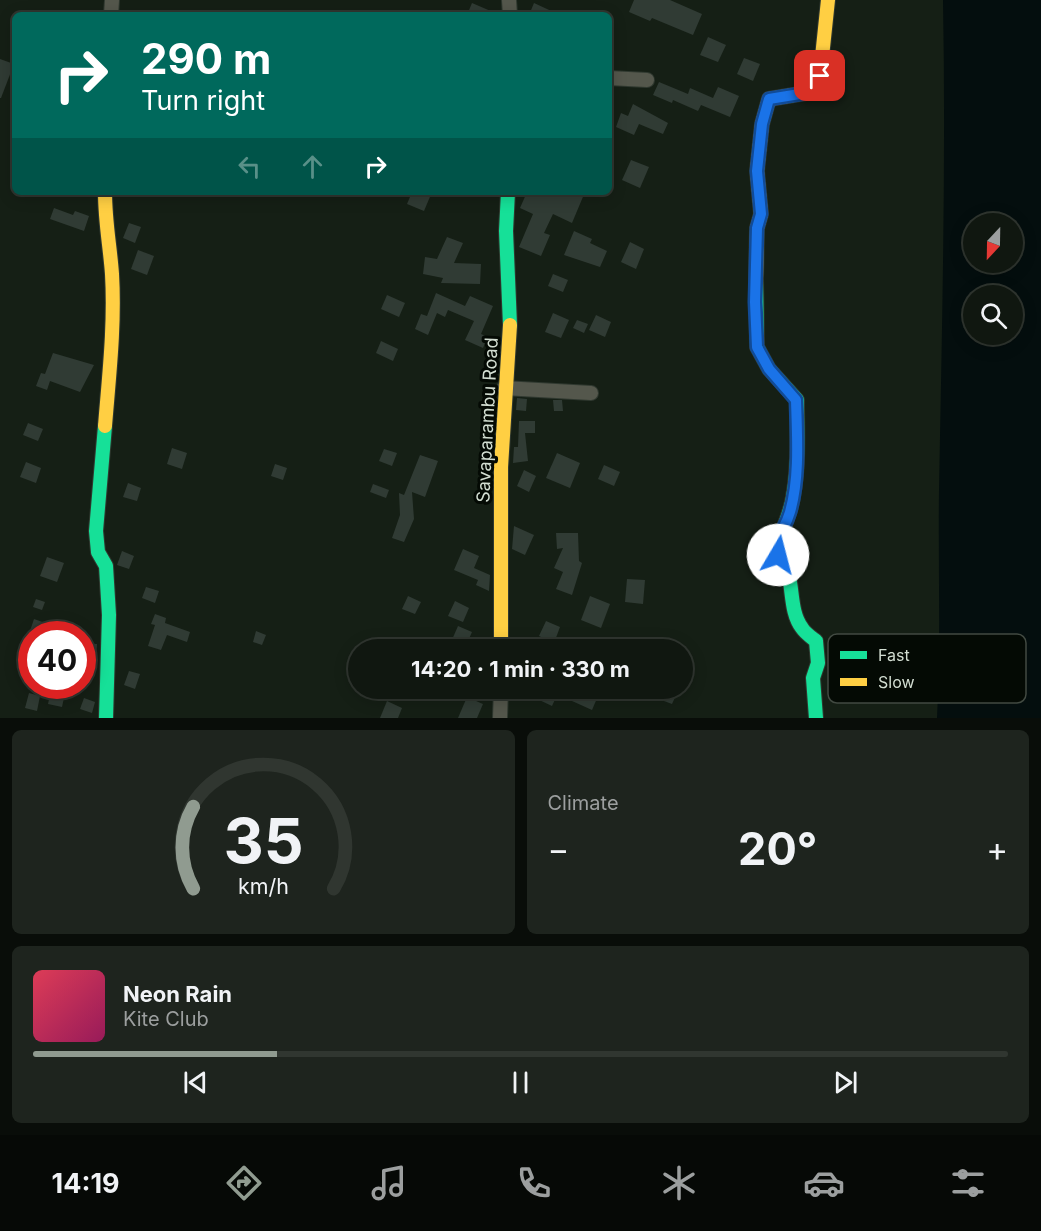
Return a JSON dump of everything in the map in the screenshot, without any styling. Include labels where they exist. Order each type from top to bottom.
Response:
[{"type":"street","points":[[816,718],[813,678],[818,663],[816,641],[801,627],[793,607],[786,562],[778,555],[777,536],[790,513],[796,465],[796,400],[769,369],[757,347],[755,302],[757,228],[761,214],[757,171],[762,124],[769,99],[812,92],[820,76],[828,0]]},
{"type":"street","points":[[612,78],[647,80]]},
{"type":"street","points":[[105,195],[105,228],[112,274],[112,347],[96,531],[98,552],[106,566],[109,615],[106,718]]},
{"type":"street","name":"Savaparambu Road","points":[[501,639],[501,467],[504,388],[510,329],[506,231],[508,195]]},
{"type":"street","points":[[504,388],[591,393]]},
{"type":"street","points":[[500,718],[501,699]]},
{"type":"shaded area","points":[[943,0],[1041,0],[1041,718],[937,718],[938,703],[1026,703],[1026,634],[939,634],[943,246]]},
{"type":"building","points":[[634,0],[670,0],[702,14],[693,35],[652,18],[650,21],[629,12]]},
{"type":"building","points":[[472,3],[493,12],[468,12]]},
{"type":"building","points":[[534,3],[554,12],[530,12]]},
{"type":"building","points":[[708,37],[726,45],[718,62],[700,55]]},
{"type":"building","points":[[744,58],[760,64],[753,81],[737,74]]},
{"type":"building","points":[[0,59],[12,63],[12,69],[0,98]]},
{"type":"building","points":[[659,82],[688,94],[690,88],[713,98],[718,87],[739,96],[730,117],[701,105],[698,111],[673,100],[672,103],[653,95]]},
{"type":"building","points":[[633,104],[668,123],[663,134],[639,124],[634,135],[616,127],[621,113],[628,116]]},
{"type":"building","points":[[631,160],[649,167],[640,188],[622,180]]},
{"type":"building","points":[[411,195],[431,195],[424,211],[407,204]]},
{"type":"building","points":[[526,195],[584,195],[572,223],[553,214],[544,233],[550,235],[541,256],[519,247],[533,214],[520,208]]},
{"type":"building","points":[[54,208],[73,215],[75,211],[89,216],[84,231],[50,219]]},
{"type":"building","points":[[129,223],[141,227],[135,243],[123,238]]},
{"type":"building","points":[[574,231],[592,239],[590,243],[607,251],[600,267],[564,255]]},
{"type":"building","points":[[447,237],[463,243],[454,263],[481,264],[480,284],[441,283],[443,278],[423,274],[425,257],[437,259]]},
{"type":"building","points":[[630,242],[644,249],[636,269],[621,262]]},
{"type":"building","points":[[138,250],[154,256],[147,275],[131,269]]},
{"type":"building","points":[[553,274],[568,280],[563,292],[548,286]]},
{"type":"building","points":[[436,293],[465,306],[470,296],[493,306],[481,334],[488,337],[483,348],[465,340],[474,321],[448,310],[445,317],[437,313],[428,335],[415,329],[421,314],[427,316]]},
{"type":"building","points":[[387,295],[405,303],[399,317],[381,309]]},
{"type":"building","points":[[553,313],[569,320],[561,338],[545,332]]},
{"type":"building","points":[[596,315],[611,322],[605,337],[589,330]]},
{"type":"building","points":[[577,320],[588,324],[584,333],[573,328]]},
{"type":"building","points":[[381,341],[398,349],[393,361],[376,353]]},
{"type":"building","points":[[53,353],[94,365],[80,392],[50,381],[47,390],[36,386],[41,373],[45,374]]},
{"type":"building","points":[[517,398],[527,399],[526,411],[516,410]]},
{"type":"building","points":[[553,400],[562,400],[563,411],[554,411]]},
{"type":"building","points":[[519,421],[535,421],[535,433],[525,433],[528,461],[513,463],[514,447],[518,447]]},
{"type":"building","points":[[28,423],[43,429],[38,441],[23,435]]},
{"type":"building","points":[[172,448],[187,453],[182,469],[167,464]]},
{"type":"building","points":[[384,449],[397,453],[392,466],[379,461]]},
{"type":"building","points":[[557,453],[580,463],[570,488],[546,478]]},
{"type":"building","points":[[420,455],[438,461],[425,497],[412,492],[414,519],[404,542],[392,538],[400,515],[399,493],[404,495]]},
{"type":"building","points":[[26,462],[41,468],[36,483],[20,477]]},
{"type":"building","points":[[275,464],[287,468],[283,480],[271,476]]},
{"type":"building","points":[[604,465],[620,472],[614,486],[598,479]]},
{"type":"building","points":[[524,470],[536,476],[529,492],[517,486]]},
{"type":"building","points":[[128,483],[141,488],[137,501],[123,497]]},
{"type":"building","points":[[373,484],[389,490],[386,498],[370,492]]},
{"type":"building","points":[[514,526],[534,535],[525,555],[512,549]]},
{"type":"building","points":[[556,533],[578,533],[579,561],[582,563],[572,595],[556,589],[563,572],[554,568],[563,548],[557,549]]},
{"type":"building","points":[[463,549],[479,556],[474,568],[490,575],[489,591],[476,585],[478,580],[454,570]]},
{"type":"building","points":[[122,551],[134,556],[129,569],[117,565]]},
{"type":"building","points":[[47,557],[64,563],[57,582],[40,576]]},
{"type":"building","points":[[627,579],[645,580],[643,604],[625,602]]},
{"type":"building","points":[[146,587],[159,591],[155,603],[142,598]]},
{"type":"building","points":[[408,596],[421,602],[415,614],[402,609]]},
{"type":"building","points":[[590,596],[610,604],[601,628],[581,620]]},
{"type":"building","points":[[36,599],[45,602],[42,610],[33,607]]},
{"type":"building","points":[[455,601],[469,608],[463,622],[448,616]]},
{"type":"building","points":[[155,614],[166,618],[165,623],[190,632],[187,642],[167,635],[161,650],[148,646],[155,625],[151,624]]},
{"type":"building","points":[[546,621],[560,627],[556,639],[545,639],[539,636]]},
{"type":"building","points":[[458,626],[472,632],[469,639],[452,639]]},
{"type":"building","points":[[256,631],[266,635],[262,645],[253,642]]},
{"type":"building","points":[[129,671],[140,674],[135,689],[124,685]]},
{"type":"building","points":[[27,699],[39,699],[37,711],[25,708]]},
{"type":"building","points":[[49,699],[64,699],[62,707],[48,704]]},
{"type":"building","points":[[84,699],[95,702],[92,713],[80,709]]},
{"type":"building","points":[[466,699],[483,704],[477,718],[458,718]]},
{"type":"building","points":[[537,699],[555,699],[552,706]]},
{"type":"building","points":[[573,699],[597,699],[592,710],[572,701]]},
{"type":"building","points":[[659,699],[674,699],[672,704]]},
{"type":"building","points":[[387,701],[402,708],[398,718],[380,718]]},
{"type":"traffic: fast","points":[[508,195],[506,231],[510,325]]},
{"type":"traffic: fast","points":[[756,278],[757,347],[769,369],[797,400],[795,485],[778,555],[788,571],[797,620],[805,632],[816,641],[818,663],[813,678],[816,718]]},
{"type":"traffic: fast","points":[[105,426],[96,531],[98,552],[106,566],[109,615],[106,718]]},
{"type":"traffic: slow","points":[[756,278],[757,228],[761,214],[757,171],[762,124],[769,99],[812,92],[820,76],[828,0]]},
{"type":"traffic: slow","points":[[105,195],[113,312],[105,426]]},
{"type":"traffic: slow","points":[[501,639],[501,467],[510,325]]},
{"type":"route","points":[[778,555],[777,536],[790,513],[796,465],[796,400],[769,369],[757,347],[755,302],[757,228],[761,214],[757,171],[762,124],[769,99],[812,92],[820,76]]}]
